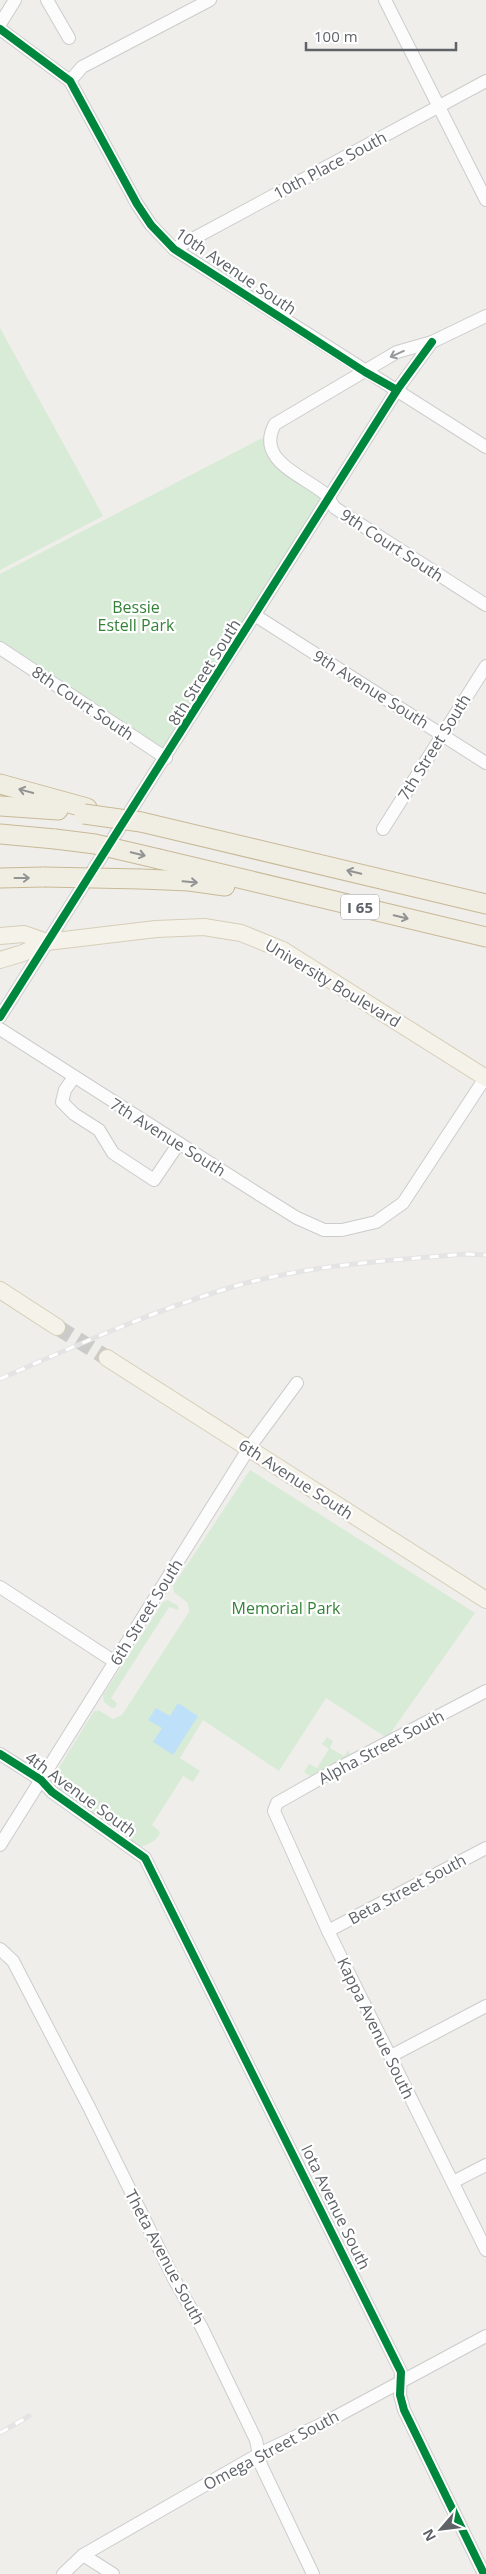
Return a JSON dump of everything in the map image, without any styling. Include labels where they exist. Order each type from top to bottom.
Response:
[{"type":"highway","points":[[0,784],[85,811]]},
{"type":"highway","points":[[0,806],[85,811]]},
{"type":"highway","name":"I 65","points":[[85,811],[141,822],[486,904]]},
{"type":"highway","name":"I 65","points":[[0,834],[95,844],[486,937]]},
{"type":"highway","points":[[0,878],[44,877],[189,881],[329,900]]},
{"type":"main road","name":"University Boulevard","points":[[0,960],[22,954],[47,942],[177,927],[213,928],[250,936],[274,945],[299,959],[486,1078]]},
{"type":"main road","name":"University Boulevard","points":[[0,936],[24,934],[47,942]]},
{"type":"main road","points":[[0,1290],[57,1327]]},
{"type":"main road","name":"6th Avenue South","points":[[107,1358],[486,1600]]},
{"type":"street","points":[[0,24],[15,0]]},
{"type":"street","points":[[47,0],[69,38]]},
{"type":"street","points":[[70,81],[82,67],[210,0]]},
{"type":"street","points":[[385,0],[486,200]]},
{"type":"street","name":"10th Avenue South","points":[[0,29],[70,81],[136,204],[151,226],[174,249],[365,372],[397,390],[486,447]]},
{"type":"street","name":"10th Place South","points":[[174,249],[486,81]]},
{"type":"street","points":[[365,372],[397,352],[432,342],[486,316]]},
{"type":"street","name":"8th Street South","points":[[0,1017],[256,616],[397,390],[432,342]]},
{"type":"street","name":"9th Court South","points":[[365,372],[275,424],[270,434],[272,450],[281,463],[330,499],[335,508],[486,605]]},
{"type":"street","name":"9th Avenue South","points":[[256,616],[486,763]]},
{"type":"street","name":"8th Court South","points":[[0,648],[166,758]]},
{"type":"street","name":"7th Street South","points":[[383,829],[486,666]]},
{"type":"street","name":"7th Avenue South","points":[[0,1029],[297,1218],[324,1230],[342,1230],[376,1222],[403,1203],[486,1078]]},
{"type":"street","points":[[74,1077],[65,1090],[62,1102],[74,1114],[99,1130],[113,1153],[121,1160],[154,1180],[179,1143]]},
{"type":"street","name":"6th Street South","points":[[0,1845],[249,1448],[297,1382]]},
{"type":"street","points":[[0,1587],[115,1662]]},
{"type":"street","name":"Alpha Street South","points":[[277,1803],[337,1769],[486,1691]]},
{"type":"street","name":"4th Avenue South","points":[[0,1754],[41,1780],[52,1792],[145,1858]]},
{"type":"street","name":"Kappa Avenue South","points":[[277,1803],[274,1811],[328,1931],[486,2250]]},
{"type":"street","name":"Beta Street South","points":[[328,1931],[486,1848]]},
{"type":"street","name":"Iota Avenue South","points":[[145,1858],[319,2203],[401,2372],[400,2395],[404,2410],[484,2574]]},
{"type":"street","name":"Theta Avenue South","points":[[0,1949],[14,1961],[174,2279],[202,2328],[256,2440],[261,2465],[313,2574]]},
{"type":"street","points":[[391,2056],[486,2006]]},
{"type":"street","points":[[453,2182],[486,2165]]},
{"type":"street","name":"Omega Street South","points":[[63,2574],[83,2555],[259,2454],[331,2420],[486,2336]]},
{"type":"street","points":[[83,2555],[113,2574]]},
{"type":"green space","points":[[0,328],[103,516],[0,570]]},
{"type":"green space","name":"Bessie Estell Park","points":[[270,434],[273,450],[330,499],[166,758],[0,648],[0,574]]},
{"type":"green space","name":"Memorial Park","points":[[250,1470],[475,1613],[387,1738],[326,1698],[279,1771],[203,1720],[180,1758],[200,1771],[193,1782],[183,1776],[152,1825],[160,1832],[159,1835],[152,1842],[140,1847],[59,1789],[54,1782],[54,1776],[94,1711],[100,1711],[113,1719],[122,1715],[189,1612],[188,1603],[174,1592],[173,1586]]},
{"type":"green space","points":[[168,1600],[178,1606],[179,1610],[169,1607],[111,1698],[117,1703],[116,1707],[112,1708],[104,1702],[103,1695],[163,1602]]},
{"type":"green space","points":[[327,1737],[333,1741],[330,1748],[344,1756],[349,1750],[350,1756],[310,1776],[304,1772],[309,1764],[317,1768],[329,1749],[322,1744]]},
{"type":"water","points":[[178,1703],[198,1716],[173,1755],[153,1742],[162,1728],[148,1720],[156,1708],[170,1716]]},
{"type":"tunnel","points":[[57,1327],[107,1358]]},
{"type":"railway","points":[[0,1379],[142,1319],[200,1297],[258,1280],[345,1265],[464,1254],[486,1255]]},
{"type":"railway","points":[[0,2433],[29,2416]]},
{"type":"cycle path","points":[[0,29],[70,81],[137,204],[151,225],[174,249],[365,372],[397,390]]},
{"type":"cycle path","points":[[0,1017],[397,390],[432,342]]},
{"type":"cycle path","points":[[0,1754],[41,1780],[52,1792],[145,1858],[401,2372],[400,2395],[404,2410],[484,2574]]}]
